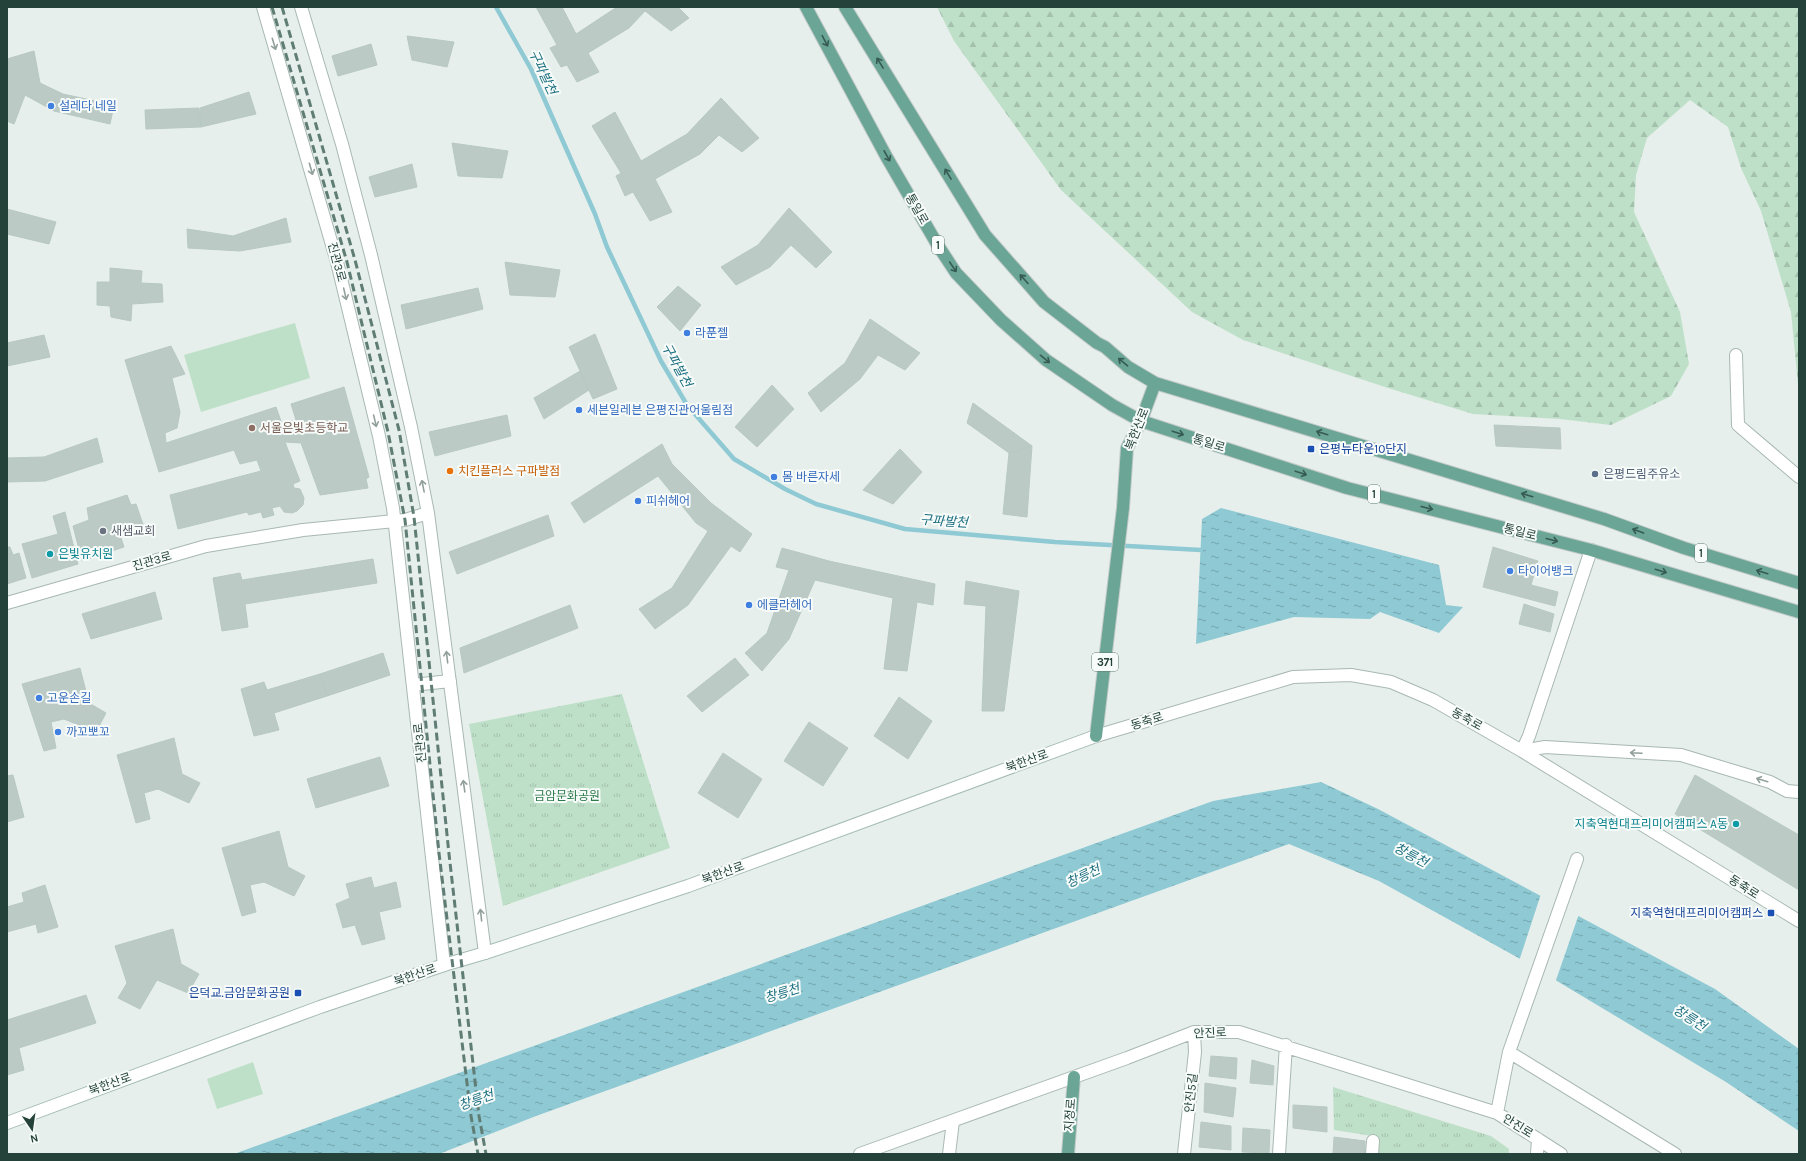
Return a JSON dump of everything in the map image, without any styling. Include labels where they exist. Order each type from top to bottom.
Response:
[{"type":"main road","name":"통일로","points":[[806,7],[886,156],[937,244],[956,273],[1001,320],[1046,360],[1112,405],[1141,420],[1348,488],[1591,550],[1799,612]]},
{"type":"main road","name":"1","points":[[845,7],[985,235],[1044,302],[1097,343],[1105,347],[1128,367],[1155,383],[1604,519],[1684,548],[1799,583]]},
{"type":"main road","name":"북한산로","points":[[1096,736],[1123,508],[1127,448],[1141,420],[1155,383]]},
{"type":"main road","name":"지정로","points":[[1068,1154],[1074,1077]]},
{"type":"street","name":"진관3로","points":[[263,7],[337,262],[379,436],[395,521],[444,965]]},
{"type":"street","points":[[301,7],[342,144],[371,255],[411,428],[428,513],[485,953]]},
{"type":"street","points":[[1736,355],[1738,426],[1799,477]]},
{"type":"street","name":"진관3로","points":[[7,603],[206,546],[303,530],[395,521],[428,513]]},
{"type":"street","points":[[1522,751],[1537,713],[1591,550]]},
{"type":"street","name":"동축로","points":[[1096,736],[1293,677],[1351,675],[1391,682],[1433,700],[1522,751],[1799,921]]},
{"type":"street","points":[[413,685],[450,681]]},
{"type":"street","name":"북한산로","points":[[7,1123],[320,1007],[688,886],[1096,736]]},
{"type":"street","points":[[1522,751],[1545,747],[1681,755],[1770,782],[1787,791],[1799,792]]},
{"type":"street","points":[[1497,1113],[1509,1052],[1577,859]]},
{"type":"street","name":"안진로","points":[[860,1154],[1127,1058],[1194,1032],[1239,1032],[1497,1113],[1561,1154]]},
{"type":"street","name":"안진5길","points":[[1184,1154],[1195,1052],[1194,1032]]},
{"type":"street","points":[[1279,1154],[1286,1046]]},
{"type":"street","points":[[1509,1052],[1675,1154]]},
{"type":"street","points":[[949,1154],[953,1120]]},
{"type":"street","points":[[1537,1154],[1538,1139]]},
{"type":"street","points":[[1372,1154],[1373,1141]]},
{"type":"green space","points":[[937,7],[1799,7],[1799,395],[1791,312],[1761,211],[1741,168],[1728,127],[1690,100],[1647,138],[1636,175],[1634,212],[1680,312],[1689,364],[1671,396],[1611,425],[1560,419],[1473,414],[1388,388],[1243,340],[1192,312],[1061,190],[954,41]]},
{"type":"green space","points":[[295,323],[310,378],[201,412],[184,355]]},
{"type":"green space","name":"금암문화공원","points":[[622,694],[670,848],[503,906],[469,724]]},
{"type":"green space","points":[[253,1062],[263,1094],[217,1109],[207,1079]]},
{"type":"green space","points":[[1333,1087],[1491,1136],[1509,1149],[1509,1154],[1379,1154],[1379,1137],[1334,1130]]},
{"type":"water","points":[[1221,508],[1439,565],[1446,605],[1463,607],[1439,633],[1380,612],[1370,619],[1294,617],[1196,644],[1202,519]]},
{"type":"water","name":"창릉천","points":[[1321,782],[1378,809],[1715,989],[1799,1049],[1799,1131],[1726,1082],[1515,956],[1379,881],[1289,844],[536,1116],[439,1154],[234,1154],[1213,801]]},
{"type":"pier","points":[[1541,894],[1579,914],[1555,983],[1519,961]]},
{"type":"building","points":[[536,7],[562,7],[576,34],[617,7],[678,7],[689,18],[671,31],[645,11],[629,28],[588,53],[599,72],[577,82],[567,65],[561,67],[550,48],[557,45]]},
{"type":"building","points":[[407,36],[454,42],[447,67],[412,60]]},
{"type":"building","points":[[371,44],[377,65],[338,76],[332,56]]},
{"type":"building","points":[[34,51],[40,83],[63,94],[114,105],[110,124],[54,111],[25,95],[14,124],[7,121],[7,59]]},
{"type":"building","points":[[249,92],[256,114],[201,127],[200,108]]},
{"type":"building","points":[[721,98],[759,138],[742,152],[719,135],[700,154],[655,179],[672,212],[650,221],[633,192],[625,196],[616,176],[621,173],[592,126],[615,112],[641,161],[687,134]]},
{"type":"building","points":[[199,108],[201,127],[146,129],[145,110]]},
{"type":"building","points":[[452,143],[508,151],[502,178],[458,176]]},
{"type":"building","points":[[412,164],[417,187],[375,197],[369,177]]},
{"type":"building","points":[[789,208],[832,252],[816,268],[791,245],[770,267],[736,285],[721,267],[758,245]]},
{"type":"building","points":[[7,209],[56,222],[49,244],[7,234]]},
{"type":"building","points":[[286,218],[291,242],[240,251],[188,248],[187,229],[233,236]]},
{"type":"building","points":[[505,262],[560,270],[555,297],[510,295]]},
{"type":"building","points":[[110,268],[142,271],[141,283],[162,284],[163,302],[132,304],[131,321],[111,317],[110,306],[97,305],[97,282],[110,282]]},
{"type":"building","points":[[678,286],[701,305],[680,331],[657,307]]},
{"type":"building","points":[[478,288],[483,309],[406,329],[401,305]]},
{"type":"building","points":[[870,319],[920,353],[905,370],[878,355],[860,379],[821,412],[808,393],[845,363]]},
{"type":"building","points":[[595,334],[617,389],[593,399],[569,347]]},
{"type":"building","points":[[44,335],[50,357],[7,366],[7,343]]},
{"type":"building","points":[[171,346],[185,374],[172,378],[180,412],[177,428],[165,433],[166,443],[276,407],[282,424],[296,420],[291,404],[344,387],[369,477],[366,479],[368,488],[320,495],[301,443],[285,442],[300,481],[293,484],[294,488],[300,489],[304,498],[303,505],[297,511],[292,513],[284,512],[280,506],[272,508],[274,515],[263,518],[261,512],[249,515],[247,512],[178,529],[170,495],[261,471],[257,460],[240,464],[234,450],[159,472],[125,360]]},
{"type":"building","points":[[580,371],[589,390],[544,419],[534,398]]},
{"type":"building","points":[[772,385],[794,409],[757,447],[735,427]]},
{"type":"building","points":[[973,403],[1032,446],[1009,453],[967,423]]},
{"type":"building","points":[[507,415],[511,436],[435,456],[429,432]]},
{"type":"building","points":[[1494,425],[1560,428],[1561,449],[1496,446]]},
{"type":"building","points":[[97,438],[103,462],[45,481],[7,482],[7,458],[44,457]]},
{"type":"building","points":[[662,444],[672,464],[711,503],[752,534],[740,552],[731,546],[688,605],[655,629],[639,609],[672,588],[708,531],[696,523],[658,476],[584,523],[571,503]]},
{"type":"building","points":[[1032,446],[1027,517],[1003,514],[1009,453]]},
{"type":"building","points":[[900,449],[922,472],[893,504],[863,490]]},
{"type":"building","name":"새샘교회","points":[[127,495],[131,505],[136,504],[144,527],[120,535],[124,547],[82,561],[73,526],[89,520],[87,508]]},
{"type":"building","name":"은빛유치원","points":[[65,512],[78,564],[32,578],[22,544],[58,534],[53,516]]},
{"type":"building","points":[[548,515],[554,536],[457,574],[449,552]]},
{"type":"building","points":[[7,547],[10,547],[13,555],[19,553],[26,578],[7,584]]},
{"type":"building","points":[[1493,547],[1538,561],[1531,585],[1558,592],[1555,606],[1483,587]]},
{"type":"building","points":[[782,548],[829,561],[935,584],[933,605],[917,602],[907,671],[884,669],[893,598],[815,580],[789,639],[762,671],[745,653],[767,633],[789,570],[776,567]]},
{"type":"building","points":[[373,559],[377,583],[245,604],[248,627],[222,631],[213,578],[240,573],[242,580]]},
{"type":"building","points":[[966,581],[1019,591],[1004,711],[982,711],[986,606],[964,604]]},
{"type":"building","points":[[155,592],[162,619],[91,639],[82,614]]},
{"type":"building","points":[[1524,604],[1554,614],[1550,632],[1519,624]]},
{"type":"building","points":[[570,605],[578,628],[464,673],[460,648]]},
{"type":"building","points":[[383,653],[390,675],[327,696],[320,674]]},
{"type":"building","points":[[735,658],[749,675],[702,712],[687,696]]},
{"type":"building","points":[[80,668],[89,703],[106,713],[96,732],[64,719],[51,722],[56,748],[44,751],[22,684]]},
{"type":"building","points":[[320,674],[327,696],[274,713],[279,730],[254,736],[241,689],[264,682],[267,690]]},
{"type":"building","points":[[899,697],[932,721],[908,759],[874,736]]},
{"type":"building","points":[[809,722],[848,748],[823,786],[784,761]]},
{"type":"building","points":[[174,738],[182,774],[200,783],[189,803],[158,789],[144,793],[150,819],[136,823],[117,755]]},
{"type":"building","points":[[723,753],[762,779],[738,818],[698,793]]},
{"type":"building","points":[[380,757],[389,786],[316,808],[307,779]]},
{"type":"building","points":[[13,775],[24,817],[7,822],[7,776]]},
{"type":"building","name":"지축역현대프리미어캠퍼스 A동","points":[[1695,775],[1799,835],[1799,890],[1675,814]]},
{"type":"building","points":[[279,831],[288,867],[305,876],[294,896],[264,882],[250,885],[256,912],[242,916],[222,848]]},
{"type":"building","points":[[371,877],[374,888],[396,882],[401,907],[379,912],[385,939],[362,945],[355,925],[343,928],[336,904],[350,898],[346,884]]},
{"type":"building","points":[[45,885],[58,927],[38,933],[36,924],[7,932],[7,907],[24,902],[22,893]]},
{"type":"building","points":[[173,929],[181,964],[199,974],[188,993],[157,980],[140,1009],[118,998],[127,983],[115,946]]},
{"type":"building","points":[[86,995],[96,1023],[19,1048],[24,1070],[7,1075],[7,1020]]},
{"type":"building","points":[[1211,1056],[1237,1058],[1236,1079],[1209,1076]]},
{"type":"building","points":[[1252,1060],[1274,1066],[1273,1085],[1250,1083]]},
{"type":"building","points":[[1205,1083],[1236,1088],[1233,1117],[1204,1112]]},
{"type":"building","points":[[1293,1105],[1327,1107],[1327,1132],[1293,1128]]},
{"type":"building","points":[[1201,1122],[1231,1126],[1231,1150],[1199,1147]]},
{"type":"building","points":[[1243,1128],[1270,1130],[1269,1153],[1242,1152]]},
{"type":"building","points":[[1334,1137],[1365,1141],[1365,1154],[1333,1154]]},
{"type":"waterway","name":"구파발천","points":[[496,7],[531,69],[595,214],[607,247],[661,361],[687,405],[734,459],[785,489],[816,504],[905,529],[1055,542],[1201,550]]},
{"type":"railway","points":[[272,7],[347,262],[388,432],[405,520],[439,853],[471,1116],[478,1154]]},
{"type":"railway","points":[[282,7],[355,260],[399,430],[414,517],[449,854],[479,1116],[486,1154]]},
{"type":"place","name":"설레다 네일","points":[[51,106]]},
{"type":"place","name":"라푼젤","points":[[687,333]]},
{"type":"place","name":"세븐일레븐 은평진관어울림점","points":[[579,410]]},
{"type":"place","name":"서울은빛초등학교","points":[[252,428]]},
{"type":"place","name":"은평뉴타운10단지","points":[[1311,449]]},
{"type":"place","name":"치킨플러스 구파발점","points":[[450,471]]},
{"type":"place","name":"은평드림주유소","points":[[1595,474]]},
{"type":"place","name":"몸 바른자세","points":[[774,477]]},
{"type":"place","name":"피쉬헤어","points":[[638,501]]},
{"type":"place","name":"새샘교회","points":[[103,531]]},
{"type":"place","name":"은빛유치원","points":[[50,554]]},
{"type":"place","name":"타이어뱅크","points":[[1510,571]]},
{"type":"place","name":"에클라헤어","points":[[749,605]]},
{"type":"place","name":"고운손길","points":[[39,698]]},
{"type":"place","name":"까꼬뽀꼬","points":[[58,732]]},
{"type":"place","name":"지축역현대프리미어캠퍼스 A동","points":[[1736,824]]},
{"type":"place","name":"지축역현대프리미어캠퍼스","points":[[1771,913]]},
{"type":"place","name":"은덕교.금암문화공원","points":[[298,993]]}]
